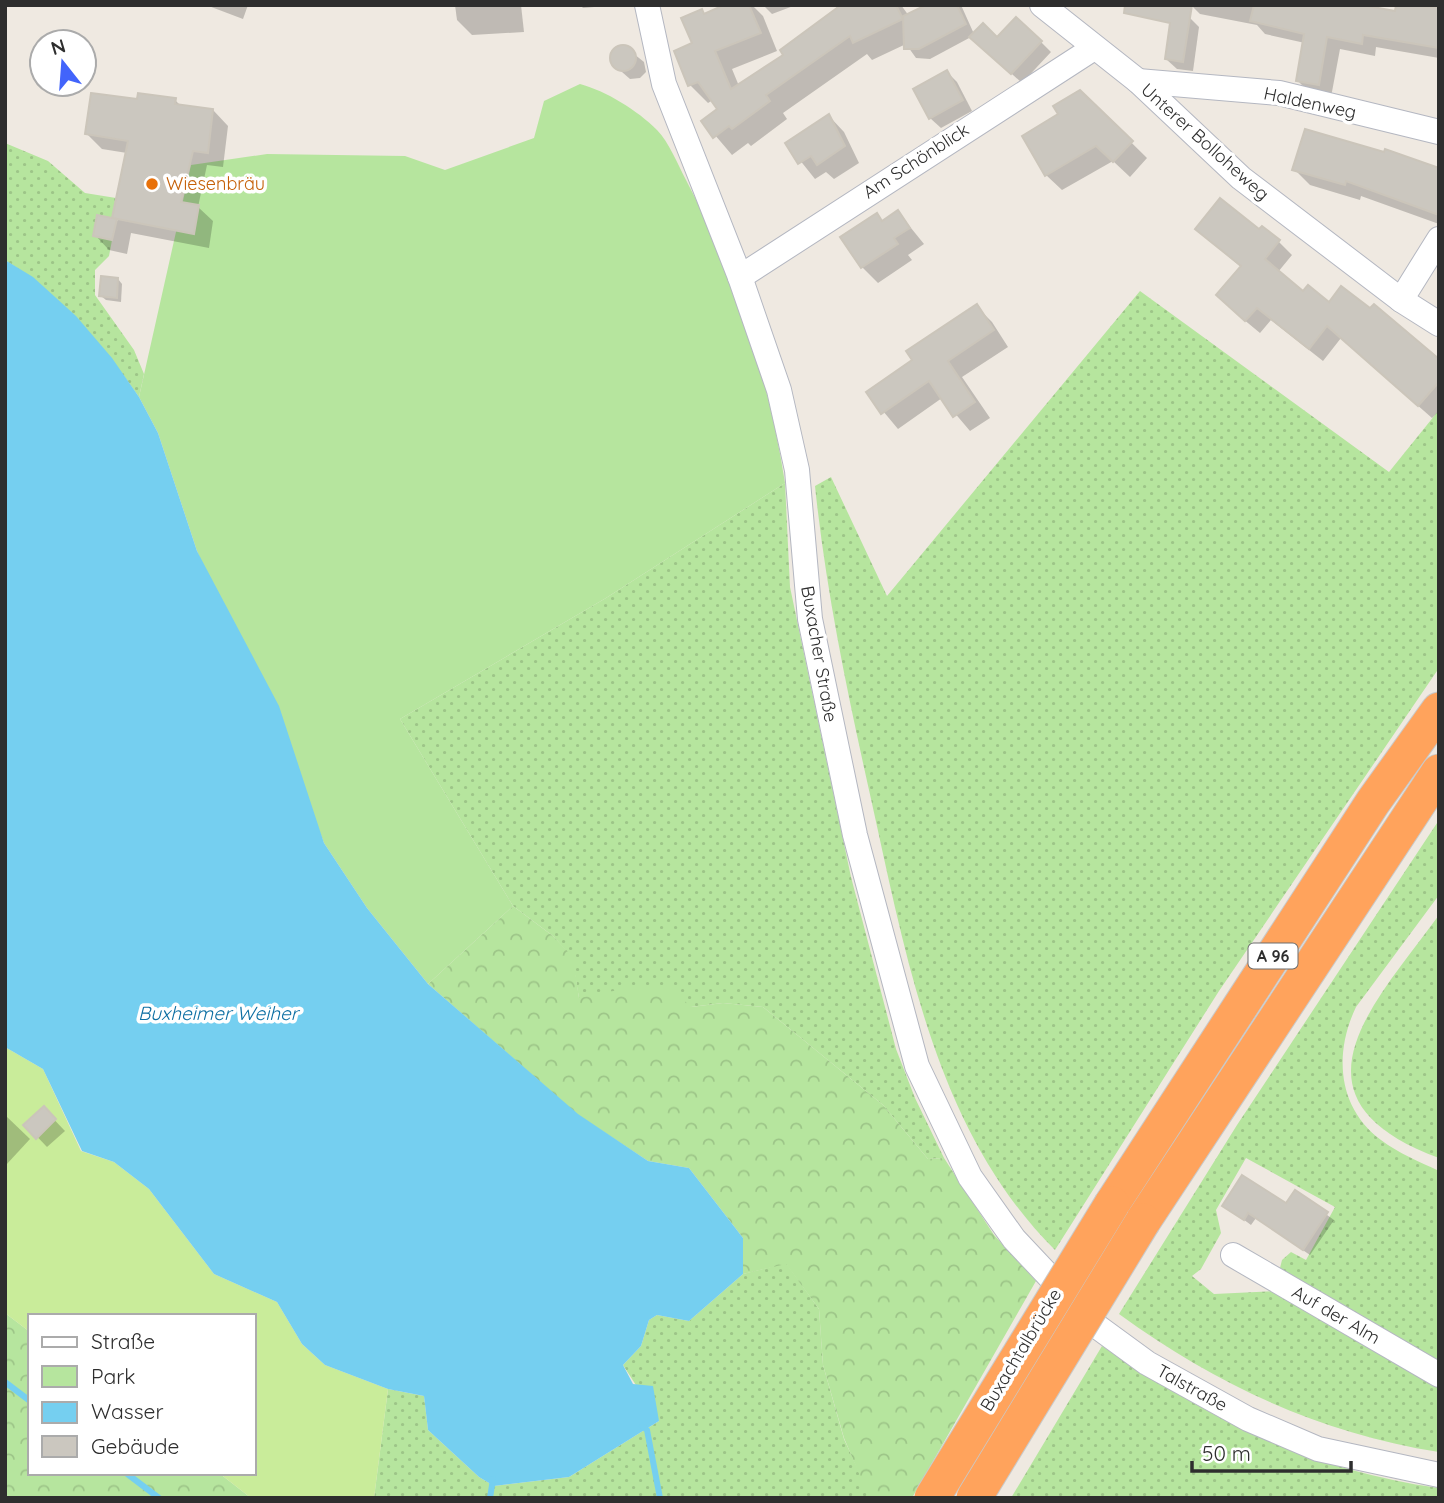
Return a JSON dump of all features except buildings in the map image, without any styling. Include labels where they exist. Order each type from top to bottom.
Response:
[{"type":"highway","name":"Buxachtalbrücke","points":[[932,1498],[1112,1204],[1373,802],[1439,710]]},
{"type":"highway","name":"Buxachtalbrücke","points":[[974,1498],[1143,1221],[1439,772]]},
{"type":"street","name":"Buxacher Straße","points":[[647,5],[664,84],[740,277],[776,380],[788,426],[797,470],[810,619],[824,692],[867,883],[907,1035],[926,1088],[970,1177],[998,1219],[1050,1278]]},
{"type":"street","name":"Unterer Bolloheweg","points":[[1042,5],[1138,81],[1241,178],[1401,300],[1439,324]]},
{"type":"street","name":"Am Schönblick","points":[[740,277],[1094,48]]},
{"type":"street","name":"Haldenweg","points":[[1138,81],[1279,93],[1439,132]]},
{"type":"street","points":[[1401,300],[1439,239]]},
{"type":"street","name":"Auf der Alm","points":[[1233,1255],[1439,1375]]},
{"type":"street","name":"Talstraße","points":[[1050,1278],[1106,1333],[1147,1363],[1248,1419],[1318,1449],[1439,1475]]},
{"type":"green space","points":[[580,84],[611,96],[640,115],[661,135],[673,154],[720,252],[748,328],[770,405],[785,483],[606,598],[400,719],[513,906],[428,984],[367,908],[324,843],[303,788],[197,551],[158,433],[139,397],[191,165],[267,154],[405,156],[445,170],[534,138],[544,101]]},
{"type":"green space","points":[[5,143],[48,161],[85,193],[116,198],[112,218],[97,216],[93,236],[112,240],[109,256],[95,270],[95,295],[134,350],[144,374],[139,397],[110,358],[78,322],[43,288],[5,260]]},
{"type":"green space","points":[[1140,291],[1389,472],[1439,410],[1439,668],[1219,991],[1055,1250],[1014,1203],[981,1152],[954,1097],[931,1039],[898,919],[854,722],[831,604],[815,486],[831,477],[887,596]]},
{"type":"green space","points":[[785,483],[790,587],[851,877],[896,1049],[915,1098],[944,1158],[928,1159],[883,1105],[763,1007],[723,1003],[691,1007],[579,998],[572,957],[553,936],[513,906],[400,719],[606,598]]},
{"type":"green space","points":[[1439,820],[1439,895],[1356,1007],[1344,1043],[1343,1061],[1348,1096],[1366,1127],[1395,1149],[1439,1171],[1439,1367],[1280,1268],[1282,1260],[1291,1252],[1306,1260],[1335,1207],[1246,1158],[1216,1210],[1221,1233],[1201,1269],[1192,1276],[1214,1294],[1279,1291],[1439,1382],[1439,1452],[1352,1432],[1271,1402],[1193,1363],[1119,1314],[1237,1125]]},
{"type":"green space","points":[[513,906],[553,936],[573,957],[579,998],[628,988],[672,989],[691,1007],[723,1003],[763,1007],[883,1105],[928,1159],[944,1158],[994,1235],[1036,1281],[912,1498],[871,1498],[868,1495],[844,1438],[823,1365],[819,1309],[786,1264],[743,1274],[743,1238],[689,1168],[648,1161],[578,1115],[428,984]]},
{"type":"green space","points":[[1439,915],[1439,1158],[1390,1134],[1362,1107],[1351,1078],[1355,1047],[1368,1015]]},
{"type":"green space","points":[[5,1047],[43,1069],[81,1151],[114,1162],[149,1189],[214,1274],[277,1302],[302,1344],[325,1365],[388,1389],[374,1498],[251,1498],[222,1475],[256,1475],[256,1314],[28,1314],[28,1330],[5,1313]]},
{"type":"green space","points":[[786,1263],[819,1309],[823,1365],[844,1439],[871,1498],[374,1498],[388,1389],[424,1396],[428,1430],[479,1477],[494,1486],[569,1477],[659,1421],[623,1365],[641,1346],[649,1320],[657,1315],[689,1321],[743,1274]]},
{"type":"green space","points":[[5,1313],[28,1330],[28,1475],[222,1475],[251,1498],[5,1498]]},
{"type":"green space","points":[[1102,1346],[1182,1397],[1262,1438],[1346,1468],[1439,1488],[1439,1498],[1011,1498]]},
{"type":"water","name":"Buxheimer Weiher","points":[[5,260],[33,277],[76,316],[112,358],[139,397],[158,433],[197,551],[279,706],[324,843],[367,908],[428,984],[578,1114],[648,1161],[689,1168],[743,1238],[743,1274],[689,1321],[657,1315],[649,1320],[641,1346],[623,1365],[633,1384],[653,1386],[659,1421],[569,1477],[494,1486],[479,1477],[428,1430],[424,1396],[388,1389],[325,1365],[302,1344],[277,1302],[214,1274],[149,1189],[114,1162],[82,1151],[43,1069],[5,1047]]},
{"type":"waterway","points":[[5,1382],[28,1399]]},
{"type":"waterway","points":[[642,1426],[647,1430],[660,1498]]},
{"type":"waterway","points":[[129,1475],[159,1498]]},
{"type":"waterway","points":[[490,1498],[493,1479]]},
{"type":"place","name":"Wiesenbräu","points":[[152,184]]}]
